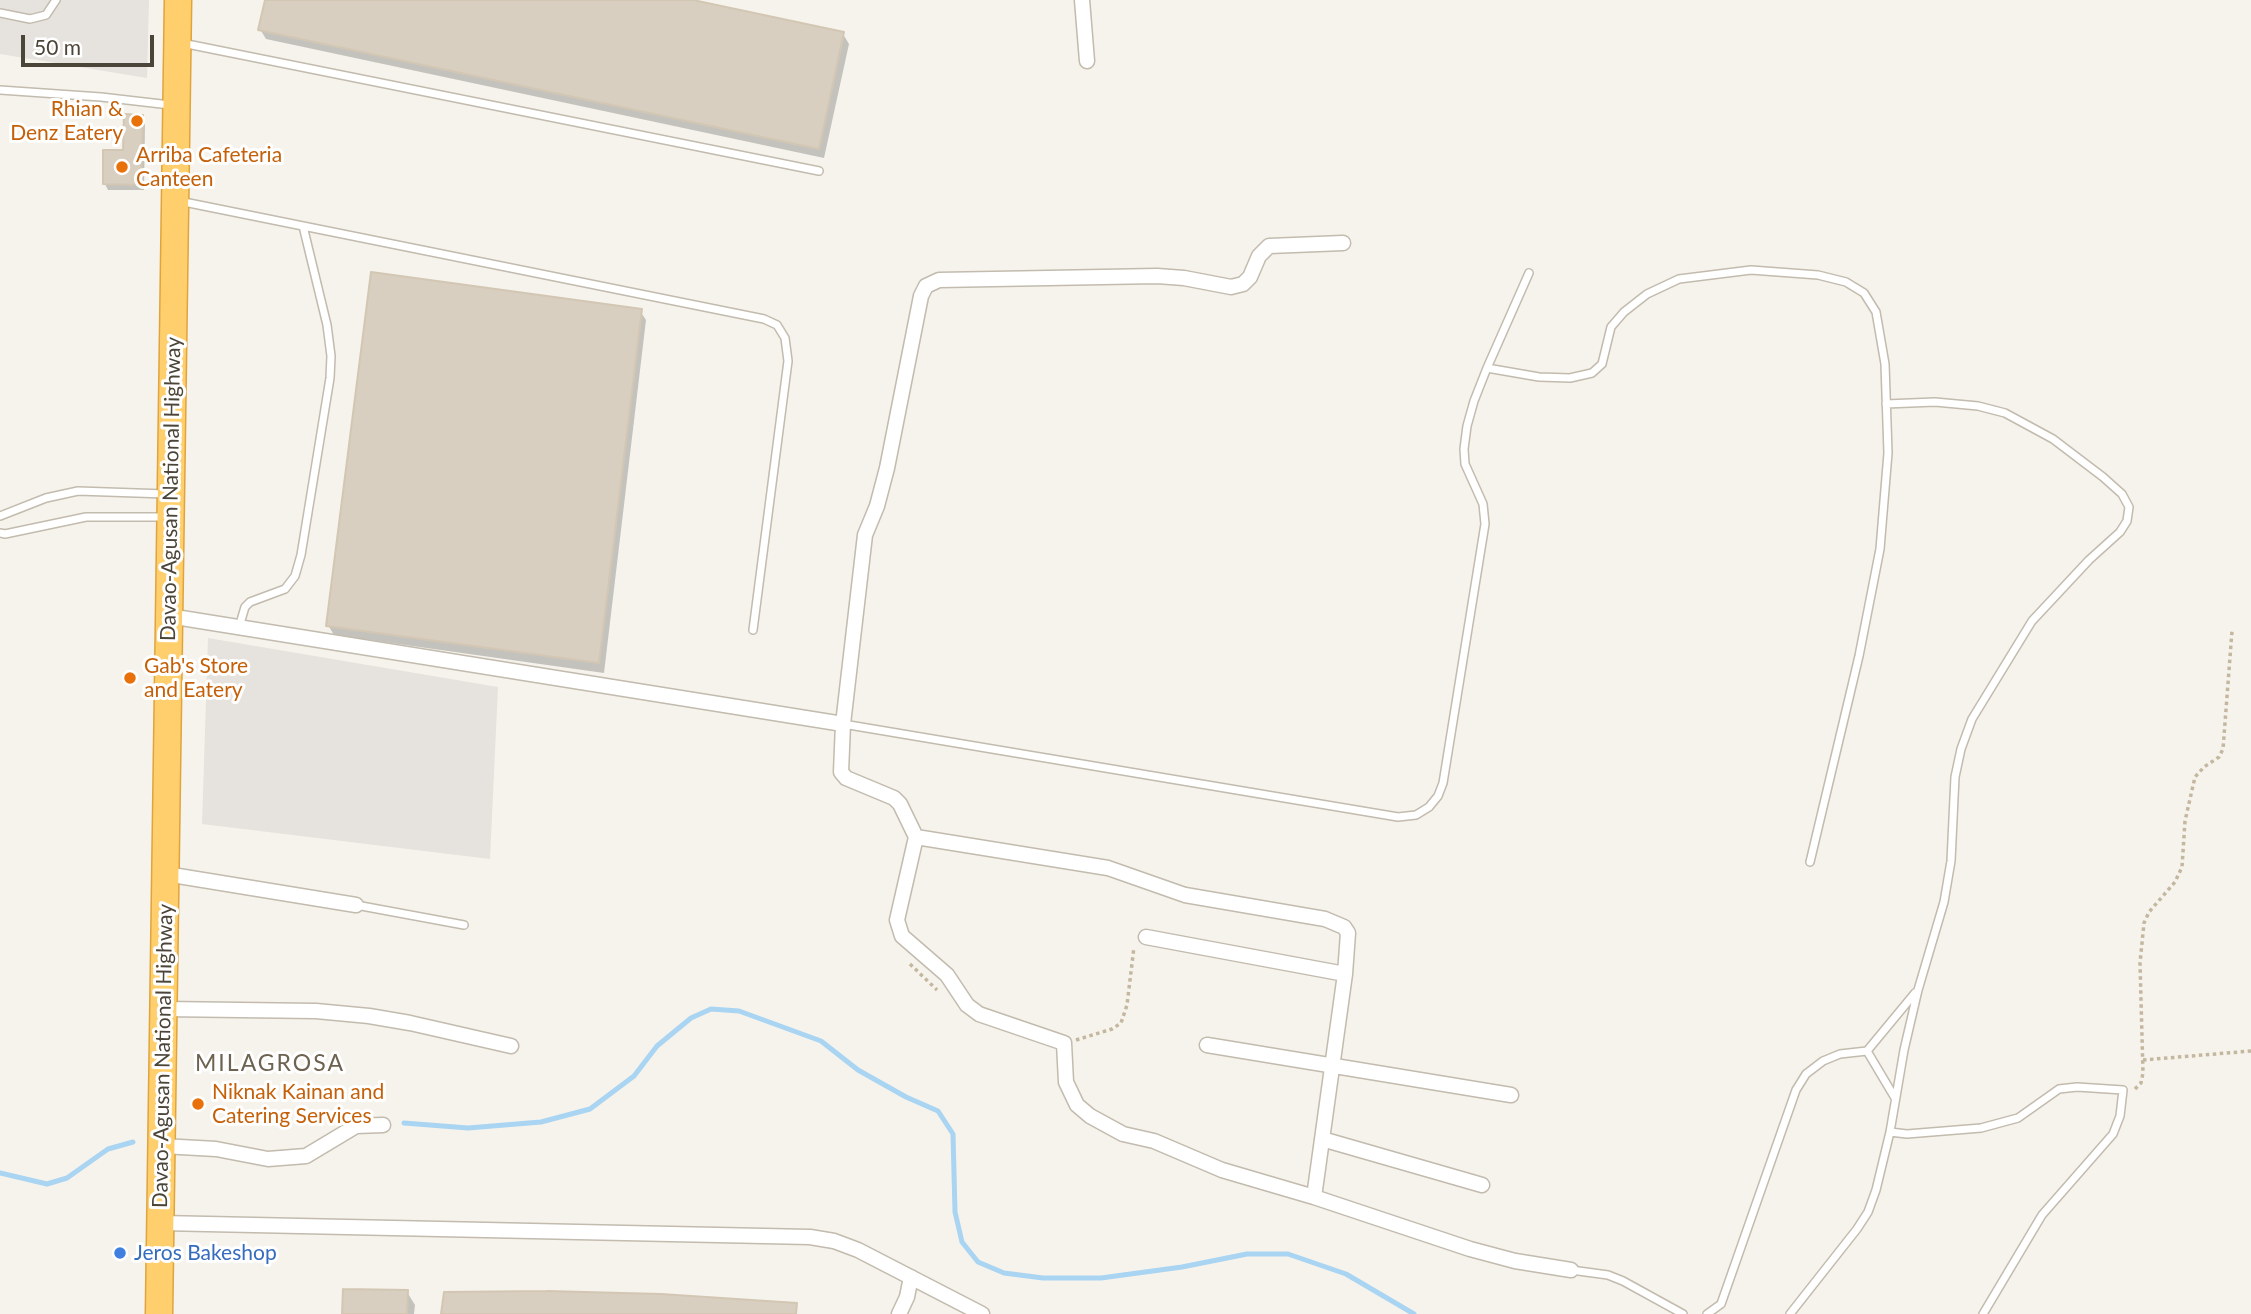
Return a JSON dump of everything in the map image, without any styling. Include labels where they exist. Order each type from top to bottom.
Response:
[{"type":"highway","name":"Davao-Agusan National Highway","points":[[159,1314],[178,0]]},
{"type":"street","points":[[1082,0],[1087,61]]},
{"type":"street","points":[[1343,243],[1269,246],[1259,256],[1250,277],[1243,284],[1231,287],[1157,276],[939,281],[926,286],[921,296],[887,468],[877,506],[865,535],[843,724],[841,772],[846,778],[894,798],[900,804],[916,837],[897,920],[902,936],[947,975],[967,1005],[979,1014],[1064,1043],[1066,1082],[1077,1105],[1090,1116],[1123,1134],[1154,1141],[1222,1170],[1314,1197],[1470,1249],[1515,1261],[1571,1269]]},
{"type":"street","points":[[169,616],[843,724]]},
{"type":"street","points":[[916,837],[1108,867],[1202,899],[1337,923],[1344,927],[1348,933],[1345,974],[1314,1197]]},
{"type":"street","points":[[166,874],[356,905]]},
{"type":"street","points":[[1146,937],[1345,974]]},
{"type":"street","points":[[164,1009],[316,1012],[369,1016],[510,1046]]},
{"type":"street","points":[[1207,1045],[1511,1095]]},
{"type":"street","points":[[162,1146],[216,1149],[268,1159],[306,1156],[356,1126],[383,1125]]},
{"type":"street","points":[[1322,1139],[1482,1185]]},
{"type":"street","points":[[161,1223],[810,1237],[834,1241],[858,1250],[982,1314]]},
{"type":"street","points":[[899,1314],[907,1297],[911,1277]]},
{"type":"lane","points":[[0,13],[30,19],[46,15],[56,0]]},
{"type":"lane","points":[[178,42],[819,171]]},
{"type":"lane","points":[[0,90],[101,97],[177,106]]},
{"type":"lane","points":[[175,200],[751,316],[777,324],[785,338],[788,361],[753,630]]},
{"type":"lane","points":[[239,628],[245,607],[250,602],[285,589],[295,576],[306,529],[330,378],[331,356],[327,325],[303,226]]},
{"type":"lane","points":[[1487,368],[1539,377],[1570,378],[1592,373],[1602,364],[1611,327],[1624,312],[1647,294],[1679,279],[1751,270],[1818,275],[1846,282],[1864,293],[1876,312],[1885,364],[1888,453],[1880,549],[1859,656],[1810,862]]},
{"type":"lane","points":[[843,724],[1398,817],[1416,815],[1429,807],[1438,796],[1443,783],[1485,524],[1483,503],[1465,464],[1464,449],[1474,401],[1530,273]]},
{"type":"lane","points":[[1790,1314],[1868,1212],[1890,1132],[1918,990],[1944,902],[1951,861],[1955,777],[1961,749],[1972,719],[2032,621],[2089,560],[2120,532],[2127,521],[2129,507],[2122,494],[2103,477],[2053,439],[2005,413],[1978,406],[1935,402],[1886,404]]},
{"type":"lane","points":[[0,516],[46,498],[78,491],[170,505]]},
{"type":"lane","points":[[0,533],[170,505]]},
{"type":"lane","points":[[356,905],[464,925]]},
{"type":"lane","points":[[1707,1314],[1721,1304],[1730,1283],[1796,1090],[1806,1074],[1822,1061],[1840,1054],[1867,1051],[1918,990]]},
{"type":"lane","points":[[1867,1051],[1896,1099]]},
{"type":"lane","points":[[1890,1132],[1938,1133],[1981,1128],[2018,1118],[2059,1089],[2077,1087],[2123,1090],[2120,1116],[2113,1134],[2042,1215],[1983,1314]]},
{"type":"lane","points":[[1571,1269],[1608,1275],[1623,1281],[1683,1314]]},
{"type":"path","points":[[2123,1090],[2135,1089],[2141,1083],[2143,1060],[2140,963],[2144,923],[2149,912],[2175,882],[2182,867],[2185,821],[2195,778],[2204,767],[2219,757],[2223,749],[2232,631]]},
{"type":"path","points":[[1064,1043],[1097,1034],[1121,1023],[1127,1005],[1134,947],[1139,939],[1146,937]]},
{"type":"path","points":[[2143,1060],[2251,1051]]},
{"type":"shaded area","points":[[0,0],[149,0],[147,78],[0,54]]},
{"type":"shaded area","points":[[208,638],[498,687],[490,859],[202,824]]},
{"type":"building","points":[[265,0],[693,0],[844,32],[819,149],[258,30]]},
{"type":"building","name":"Arriba Cafeteria Canteen","points":[[124,114],[143,115],[141,185],[103,184],[103,150],[123,150]]},
{"type":"building","points":[[371,272],[642,309],[599,663],[326,626]]},
{"type":"building","points":[[343,1289],[408,1290],[407,1314],[342,1314]]},
{"type":"building","points":[[444,1292],[661,1294],[797,1303],[796,1314],[441,1314]]},
{"type":"waterway","points":[[404,1123],[468,1128],[541,1122],[590,1109],[634,1076],[657,1046],[691,1018],[711,1009],[739,1011],[821,1041],[858,1070],[906,1097],[938,1111],[953,1134],[955,1212],[962,1242],[978,1262],[1004,1273],[1043,1278],[1101,1278],[1182,1267],[1247,1254],[1288,1254],[1346,1274],[1414,1314]]},
{"type":"waterway","points":[[0,1173],[47,1184],[67,1178],[108,1149],[133,1142]]},
{"type":"place","name":"Rhian & Denz Eatery","points":[[137,121]]},
{"type":"place","name":"Arriba Cafeteria Canteen","points":[[122,167]]},
{"type":"place","name":"Gab's Store and Eatery","points":[[130,678]]},
{"type":"place","name":"Niknak Kainan and Catering Services","points":[[198,1104]]},
{"type":"place","name":"Jeros Bakeshop","points":[[120,1253]]},
{"type":"district","name":"MILAGROSA","points":[[270,1064]]}]
